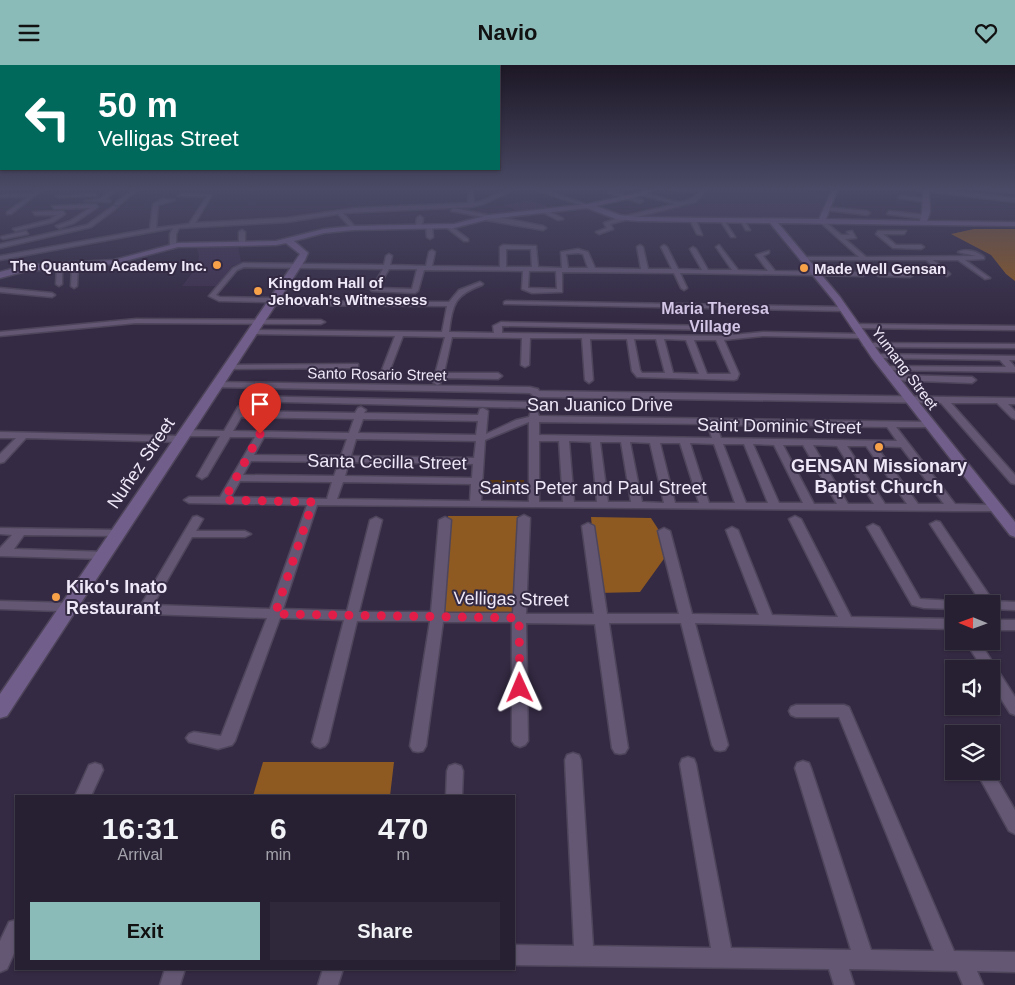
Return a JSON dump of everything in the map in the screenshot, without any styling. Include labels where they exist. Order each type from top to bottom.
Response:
[{"type":"main road","points":[[0,275],[20,269],[118,261],[173,246],[196,243],[242,244],[289,241],[321,232]]},
{"type":"main road","name":"Yumang Street","points":[[781,232],[844,309],[876,356],[1015,532]]},
{"type":"main road","points":[[289,241],[304,253],[298,265]]},
{"type":"main road","name":"Nuñez Street","points":[[1,706],[298,265]]},
{"type":"street","points":[[1,239],[33,232]]},
{"type":"street","points":[[0,247],[64,232]]},
{"type":"street","points":[[0,259],[143,232]]},
{"type":"street","points":[[173,246],[174,232]]},
{"type":"street","points":[[242,232],[242,244]]},
{"type":"street","points":[[430,232],[430,237]]},
{"type":"street","points":[[456,232],[466,240]]},
{"type":"street","points":[[730,232],[733,236]]},
{"type":"street","points":[[834,232],[865,259]]},
{"type":"street","points":[[840,237],[854,237],[850,232]]},
{"type":"street","points":[[921,247],[895,247],[878,233],[904,233],[921,247],[947,274]]},
{"type":"street","points":[[503,268],[503,247],[528,245],[534,247],[534,269]]},
{"type":"street","points":[[640,247],[646,271]]},
{"type":"street","points":[[664,247],[684,288]]},
{"type":"street","points":[[719,247],[736,272]]},
{"type":"street","points":[[693,249],[706,272]]},
{"type":"street","points":[[526,269],[525,289],[532,291],[560,291],[563,253],[578,251],[586,253],[592,270]]},
{"type":"street","points":[[429,267],[432,252]]},
{"type":"street","points":[[767,252],[759,255],[773,273]]},
{"type":"street","points":[[803,259],[982,258],[975,253],[961,252]]},
{"type":"street","points":[[389,256],[387,267],[374,290],[415,291],[421,267]]},
{"type":"street","points":[[880,275],[912,277],[892,259]]},
{"type":"street","points":[[961,259],[987,278]]},
{"type":"street","points":[[450,304],[273,301],[219,299],[212,296],[238,266],[298,265],[862,274]]},
{"type":"street","points":[[59,266],[59,284]]},
{"type":"street","points":[[74,286],[75,266]]},
{"type":"street","points":[[435,389],[447,334],[450,304],[461,290],[480,284]]},
{"type":"street","points":[[0,291],[52,295]]},
{"type":"street","points":[[506,303],[515,314]]},
{"type":"street","points":[[498,335],[498,324],[515,314],[688,317],[748,307],[844,309]]},
{"type":"street","points":[[748,307],[755,319]]},
{"type":"street","points":[[515,314],[688,317],[725,329],[731,338]]},
{"type":"street","points":[[0,334],[136,321],[400,334],[689,338],[731,338],[763,334],[861,335],[1015,328]]},
{"type":"street","points":[[256,326],[321,322]]},
{"type":"street","points":[[384,375],[400,334]]},
{"type":"street","points":[[861,335],[1011,346],[1015,353]]},
{"type":"street","points":[[524,365],[526,336]]},
{"type":"street","points":[[586,337],[589,380]]},
{"type":"street","points":[[630,337],[638,374],[644,376],[736,376],[719,338]]},
{"type":"street","points":[[658,337],[670,376]]},
{"type":"street","points":[[689,338],[704,377]]},
{"type":"street","points":[[876,356],[1015,358]]},
{"type":"street","points":[[886,368],[1013,370],[1002,359]]},
{"type":"street","points":[[228,367],[355,366]]},
{"type":"street","points":[[439,375],[498,376]]},
{"type":"street","points":[[894,378],[972,380]]},
{"type":"street","name":"Santo Rosario Street","points":[[216,385],[532,390],[535,394],[1015,401]]},
{"type":"street","points":[[202,477],[255,385]]},
{"type":"street","points":[[331,502],[369,387]]},
{"type":"street","points":[[475,504],[485,389]]},
{"type":"street","points":[[534,505],[533,419],[536,405],[535,394]]},
{"type":"street","points":[[247,399],[536,405]]},
{"type":"street","points":[[944,400],[1015,481]]},
{"type":"street","points":[[1000,401],[1015,416]]},
{"type":"street","points":[[238,414],[482,418]]},
{"type":"street","name":"San Juanico Drive","points":[[0,435],[182,436],[227,433],[481,438],[495,435],[517,421],[533,419],[930,425]]},
{"type":"street","points":[[710,421],[742,506]]},
{"type":"street","points":[[889,424],[952,508]]},
{"type":"street","points":[[224,500],[260,434]]},
{"type":"street","points":[[0,460],[24,435]]},
{"type":"street","name":"Saint Dominic Street","points":[[533,438],[904,444]]},
{"type":"street","points":[[564,438],[569,505]]},
{"type":"street","points":[[595,439],[603,505]]},
{"type":"street","points":[[625,439],[637,505]]},
{"type":"street","points":[[654,440],[670,506]]},
{"type":"street","points":[[684,440],[705,506]]},
{"type":"street","points":[[747,441],[775,507]]},
{"type":"street","points":[[777,442],[810,507]]},
{"type":"street","points":[[807,443],[844,507]]},
{"type":"street","points":[[840,443],[881,507]]},
{"type":"street","points":[[870,444],[914,507]]},
{"type":"street","points":[[247,458],[479,461]]},
{"type":"street","name":"Santa Cecilla Street","points":[[236,478],[477,481]]},
{"type":"street","name":"Saints Peter and Paul Street","points":[[190,500],[534,505],[996,508]]},
{"type":"street","points":[[194,738],[218,743],[227,741],[275,614],[313,502]]},
{"type":"street","points":[[520,741],[519,618],[524,518]]},
{"type":"street","points":[[144,610],[197,519]]},
{"type":"street","points":[[320,742],[376,519]]},
{"type":"street","points":[[795,519],[847,622]]},
{"type":"street","points":[[418,746],[437,617],[445,520]]},
{"type":"street","points":[[936,524],[983,595]]},
{"type":"street","points":[[588,526],[620,748]]},
{"type":"street","points":[[873,527],[916,602],[945,604]]},
{"type":"street","points":[[732,530],[768,621]]},
{"type":"street","points":[[0,531],[117,533]]},
{"type":"street","points":[[3,552],[21,531]]},
{"type":"street","points":[[664,531],[720,745]]},
{"type":"street","points":[[187,534],[245,535]]},
{"type":"street","points":[[3,552],[103,555]]},
{"type":"street","name":"Velligas Street","points":[[0,605],[352,616],[600,619],[688,618],[945,623]]},
{"type":"street","points":[[1000,605],[1015,606]]},
{"type":"street","points":[[1000,625],[1015,625]]},
{"type":"street","points":[[1000,686],[1015,709]]},
{"type":"street","points":[[796,711],[844,711],[956,961],[973,985]]},
{"type":"street","points":[[573,759],[584,955]]},
{"type":"street","points":[[688,764],[723,959]]},
{"type":"street","points":[[803,768],[864,960]]},
{"type":"street","points":[[84,795],[96,771]]},
{"type":"street","points":[[454,795],[455,771]]},
{"type":"street","points":[[989,780],[1015,826]]},
{"type":"street","points":[[0,962],[15,931]]},
{"type":"street","points":[[515,955],[1015,963]]},
{"type":"street","points":[[836,960],[844,985]]},
{"type":"street","points":[[170,985],[175,970]]},
{"type":"street","points":[[328,985],[332,970]]},
{"type":"shaded area","points":[[961,232],[1015,232],[1015,281],[1006,274],[991,255],[951,234]]},
{"type":"shaded area","name":"The Quantum Academy Inc.","points":[[238,245],[241,263],[232,266],[218,286],[182,286],[198,266],[199,255],[196,246]]},
{"type":"shaded area","points":[[484,480],[524,480],[524,492],[484,492]]},
{"type":"shaded area","points":[[448,516],[523,516],[517,616],[436,615]]},
{"type":"shaded area","points":[[591,517],[651,518],[671,549],[640,592],[598,593]]},
{"type":"shaded area","points":[[263,762],[394,762],[390,795],[253,795]]},
{"type":"place","name":"The Quantum Academy Inc.","points":[[217,265]]},
{"type":"place","name":"Made Well Gensan","points":[[804,268]]},
{"type":"place","name":"Kingdom Hall of Jehovah's Witnessess","points":[[258,291]]},
{"type":"place","name":"GENSAN Missionary Baptist Church","points":[[879,447]]},
{"type":"place","name":"Kiko's Inato Restaurant","points":[[56,597]]},
{"type":"district","name":"Maria Theresa Village","points":[[715,317]]},
{"type":"route","points":[[260,434],[224,500],[313,502],[275,614],[519,618],[520,688]]}]
